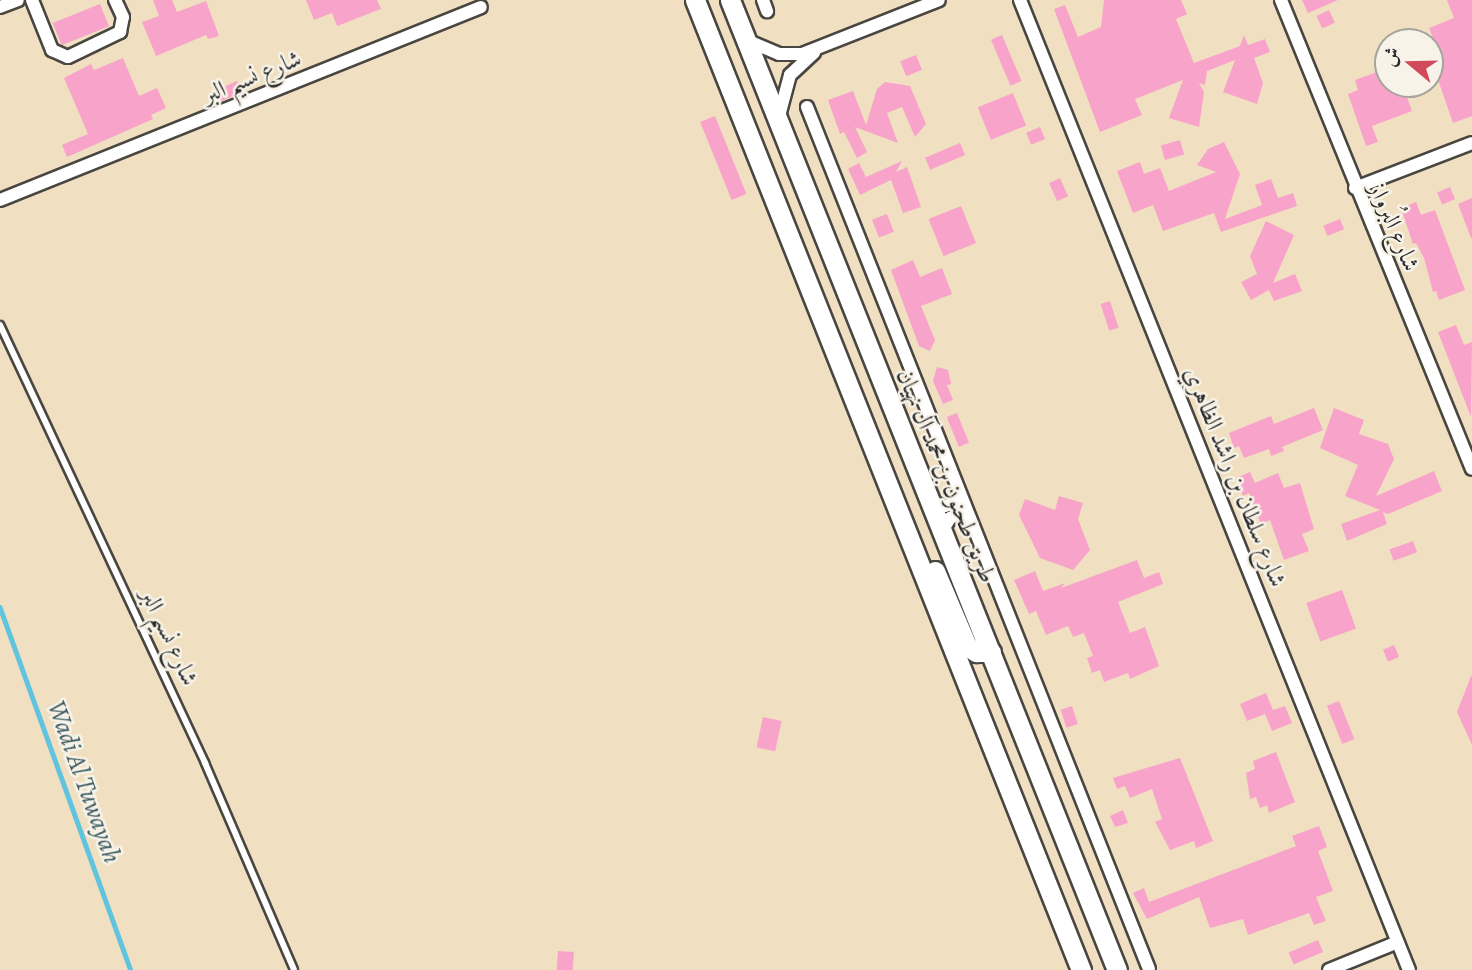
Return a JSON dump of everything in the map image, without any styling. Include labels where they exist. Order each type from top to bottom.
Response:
[{"type":"main road","points":[[695,0],[1081,970]]},
{"type":"main road","name":"طريق طحنون بن محمد آل نهيان","points":[[730,0],[1117,970]]},
{"type":"main road","points":[[889,488],[916,526],[967,646],[976,652],[991,652]]},
{"type":"street","points":[[0,7],[18,0]]},
{"type":"street","points":[[32,0],[52,50],[68,57],[120,32],[123,17],[116,0]]},
{"type":"street","points":[[746,40],[779,54],[818,50],[939,0]]},
{"type":"street","name":"شارع سلطان بن راشد الظاهري","points":[[1020,0],[1070,116],[1409,970]]},
{"type":"street","name":"شارع البُرواز","points":[[1281,0],[1355,188],[1472,469]]},
{"type":"street","name":"شارع نسيم البر","points":[[0,200],[481,7]]},
{"type":"street","points":[[778,120],[790,75],[818,50]]},
{"type":"street","points":[[807,107],[1149,970]]},
{"type":"street","points":[[1355,188],[1472,143]]},
{"type":"street","points":[[929,502],[945,506],[964,506]]},
{"type":"street","points":[[941,534],[950,518],[964,506]]},
{"type":"street","points":[[1329,970],[1398,942]]},
{"type":"lane","name":"شارع نسيم البر","points":[[0,326],[205,763],[294,970]]},
{"type":"building","points":[[153,0],[172,0],[177,12],[206,1],[219,36],[208,39],[206,35],[156,56],[142,22],[159,16]]},
{"type":"building","points":[[306,0],[377,0],[381,9],[337,26],[332,13],[314,20]]},
{"type":"building","points":[[1104,0],[1181,0],[1187,14],[1176,19],[1194,63],[1240,46],[1244,35],[1248,45],[1265,39],[1270,52],[1254,58],[1263,83],[1257,104],[1223,92],[1235,60],[1207,71],[1205,85],[1199,83],[1204,92],[1199,127],[1169,118],[1183,80],[1135,99],[1142,115],[1100,132],[1054,9],[1065,5],[1078,37],[1101,27]]},
{"type":"building","points":[[1302,0],[1338,0],[1308,13]]},
{"type":"building","points":[[1447,0],[1472,0],[1472,116],[1453,123],[1444,97],[1444,28],[1429,28],[1454,18]]},
{"type":"building","points":[[100,4],[109,26],[62,45],[53,23]]},
{"type":"building","points":[[1329,10],[1335,23],[1322,29],[1316,16]]},
{"type":"building","points":[[1002,35],[1022,81],[1010,86],[991,40]]},
{"type":"building","points":[[916,55],[922,70],[906,76],[900,61]]},
{"type":"building","points":[[123,58],[139,96],[157,88],[166,108],[151,115],[153,119],[67,157],[62,145],[88,134],[64,78],[91,64],[94,70]]},
{"type":"building","points":[[1374,73],[1374,98],[1407,98],[1412,111],[1372,126],[1378,142],[1366,146],[1348,94],[1358,90],[1355,80]]},
{"type":"building","points":[[237,81],[242,92],[219,102],[214,91]]},
{"type":"building","points":[[885,82],[910,86],[926,124],[915,137],[902,107],[887,113],[898,143],[855,127],[867,152],[857,158],[844,132],[840,134],[828,100],[853,91],[866,125],[877,89]]},
{"type":"building","points":[[1013,93],[1026,125],[991,140],[978,107]]},
{"type":"building","points":[[715,116],[746,194],[732,200],[700,122]]},
{"type":"building","points":[[1040,127],[1045,139],[1031,145],[1026,133]]},
{"type":"building","points":[[1180,140],[1184,154],[1165,160],[1161,146]]},
{"type":"building","points":[[1224,142],[1240,174],[1225,219],[1262,205],[1255,185],[1271,179],[1278,198],[1293,193],[1297,206],[1221,232],[1214,213],[1163,231],[1153,205],[1133,213],[1117,171],[1140,162],[1144,174],[1160,168],[1169,191],[1216,172],[1197,165],[1208,149]]},
{"type":"building","points":[[960,143],[965,155],[930,170],[925,158]]},
{"type":"building","points":[[902,161],[896,172],[907,167],[921,207],[903,213],[891,180],[860,195],[848,169],[859,163],[866,177]]},
{"type":"building","points":[[1060,178],[1068,196],[1057,201],[1049,183]]},
{"type":"building","points":[[1450,187],[1455,199],[1442,204],[1437,192]]},
{"type":"building","points":[[1472,198],[1472,238],[1471,238],[1458,204]]},
{"type":"building","points":[[1416,202],[1421,215],[1435,210],[1465,290],[1439,300],[1436,291],[1433,292],[1424,258],[1416,243],[1413,244],[1401,208]]},
{"type":"building","points":[[961,206],[976,243],[944,256],[929,219]]},
{"type":"building","points":[[887,214],[894,232],[879,237],[872,220]]},
{"type":"building","points":[[1340,219],[1344,229],[1327,236],[1323,226]]},
{"type":"building","points":[[1266,221],[1294,235],[1273,283],[1295,274],[1302,291],[1274,301],[1269,290],[1251,300],[1241,282],[1257,274],[1250,256]]},
{"type":"building","points":[[913,260],[920,277],[942,268],[952,294],[921,306],[935,340],[930,351],[919,346],[891,270]]},
{"type":"building","points":[[1110,301],[1119,328],[1109,331],[1100,304]]},
{"type":"building","points":[[1456,325],[1464,345],[1472,342],[1471,417],[1438,332]]},
{"type":"building","points":[[937,367],[948,370],[951,384],[947,385],[953,400],[943,404],[933,381]]},
{"type":"building","points":[[1314,408],[1323,430],[1282,447],[1284,451],[1271,456],[1269,449],[1244,458],[1239,446],[1234,448],[1229,433],[1271,416],[1274,424]]},
{"type":"building","points":[[1334,408],[1364,420],[1359,434],[1388,444],[1394,459],[1376,496],[1434,471],[1442,491],[1388,514],[1383,512],[1387,524],[1347,541],[1341,524],[1380,510],[1345,496],[1358,465],[1320,448]]},
{"type":"building","points":[[957,413],[969,443],[959,447],[947,417]]},
{"type":"building","points":[[1250,472],[1255,483],[1278,473],[1284,488],[1300,483],[1314,529],[1302,534],[1309,551],[1284,560],[1270,520],[1261,524],[1249,493],[1243,496],[1236,478]]},
{"type":"building","points":[[1059,496],[1083,503],[1078,519],[1090,550],[1073,570],[1040,558],[1019,515],[1025,499],[1055,510]]},
{"type":"building","points":[[1413,541],[1417,552],[1394,561],[1390,550]]},
{"type":"building","points":[[1137,560],[1144,578],[1159,572],[1163,584],[1118,602],[1130,633],[1145,627],[1159,666],[1130,679],[1128,673],[1104,682],[1100,670],[1092,673],[1087,658],[1093,656],[1084,633],[1073,637],[1068,626],[1046,635],[1036,611],[1029,614],[1014,580],[1035,571],[1043,591],[1065,583],[1061,588]]},
{"type":"building","points":[[1342,590],[1356,629],[1320,642],[1306,603]]},
{"type":"building","points":[[1394,645],[1399,657],[1388,662],[1383,650]]},
{"type":"building","points":[[1472,676],[1472,745],[1457,712]]},
{"type":"building","points":[[1266,693],[1273,710],[1285,706],[1292,723],[1272,731],[1265,714],[1247,721],[1240,704]]},
{"type":"building","points":[[1339,701],[1354,739],[1342,744],[1327,706]]},
{"type":"building","points":[[1072,706],[1078,724],[1066,728],[1061,710]]},
{"type":"building","points":[[763,717],[782,721],[775,751],[757,747]]},
{"type":"building","points":[[1276,752],[1295,802],[1269,813],[1267,805],[1260,808],[1256,797],[1250,799],[1246,773],[1255,769],[1253,761]]},
{"type":"building","points":[[1180,758],[1213,841],[1196,848],[1194,841],[1170,850],[1155,822],[1162,819],[1152,789],[1130,798],[1125,786],[1117,789],[1113,778]]},
{"type":"building","points":[[1123,810],[1128,823],[1115,827],[1110,816]]},
{"type":"building","points":[[1319,826],[1327,847],[1318,851],[1333,891],[1316,897],[1326,921],[1314,925],[1309,913],[1248,935],[1243,919],[1210,928],[1199,897],[1147,919],[1133,893],[1144,888],[1149,902],[1296,846],[1292,836]]},
{"type":"building","points":[[1318,940],[1323,952],[1294,964],[1289,953]]},
{"type":"building","points":[[558,951],[574,952],[573,970],[557,970]]},
{"type":"waterway","name":"Wadi Al Tuwayah","points":[[0,607],[131,970]]}]
